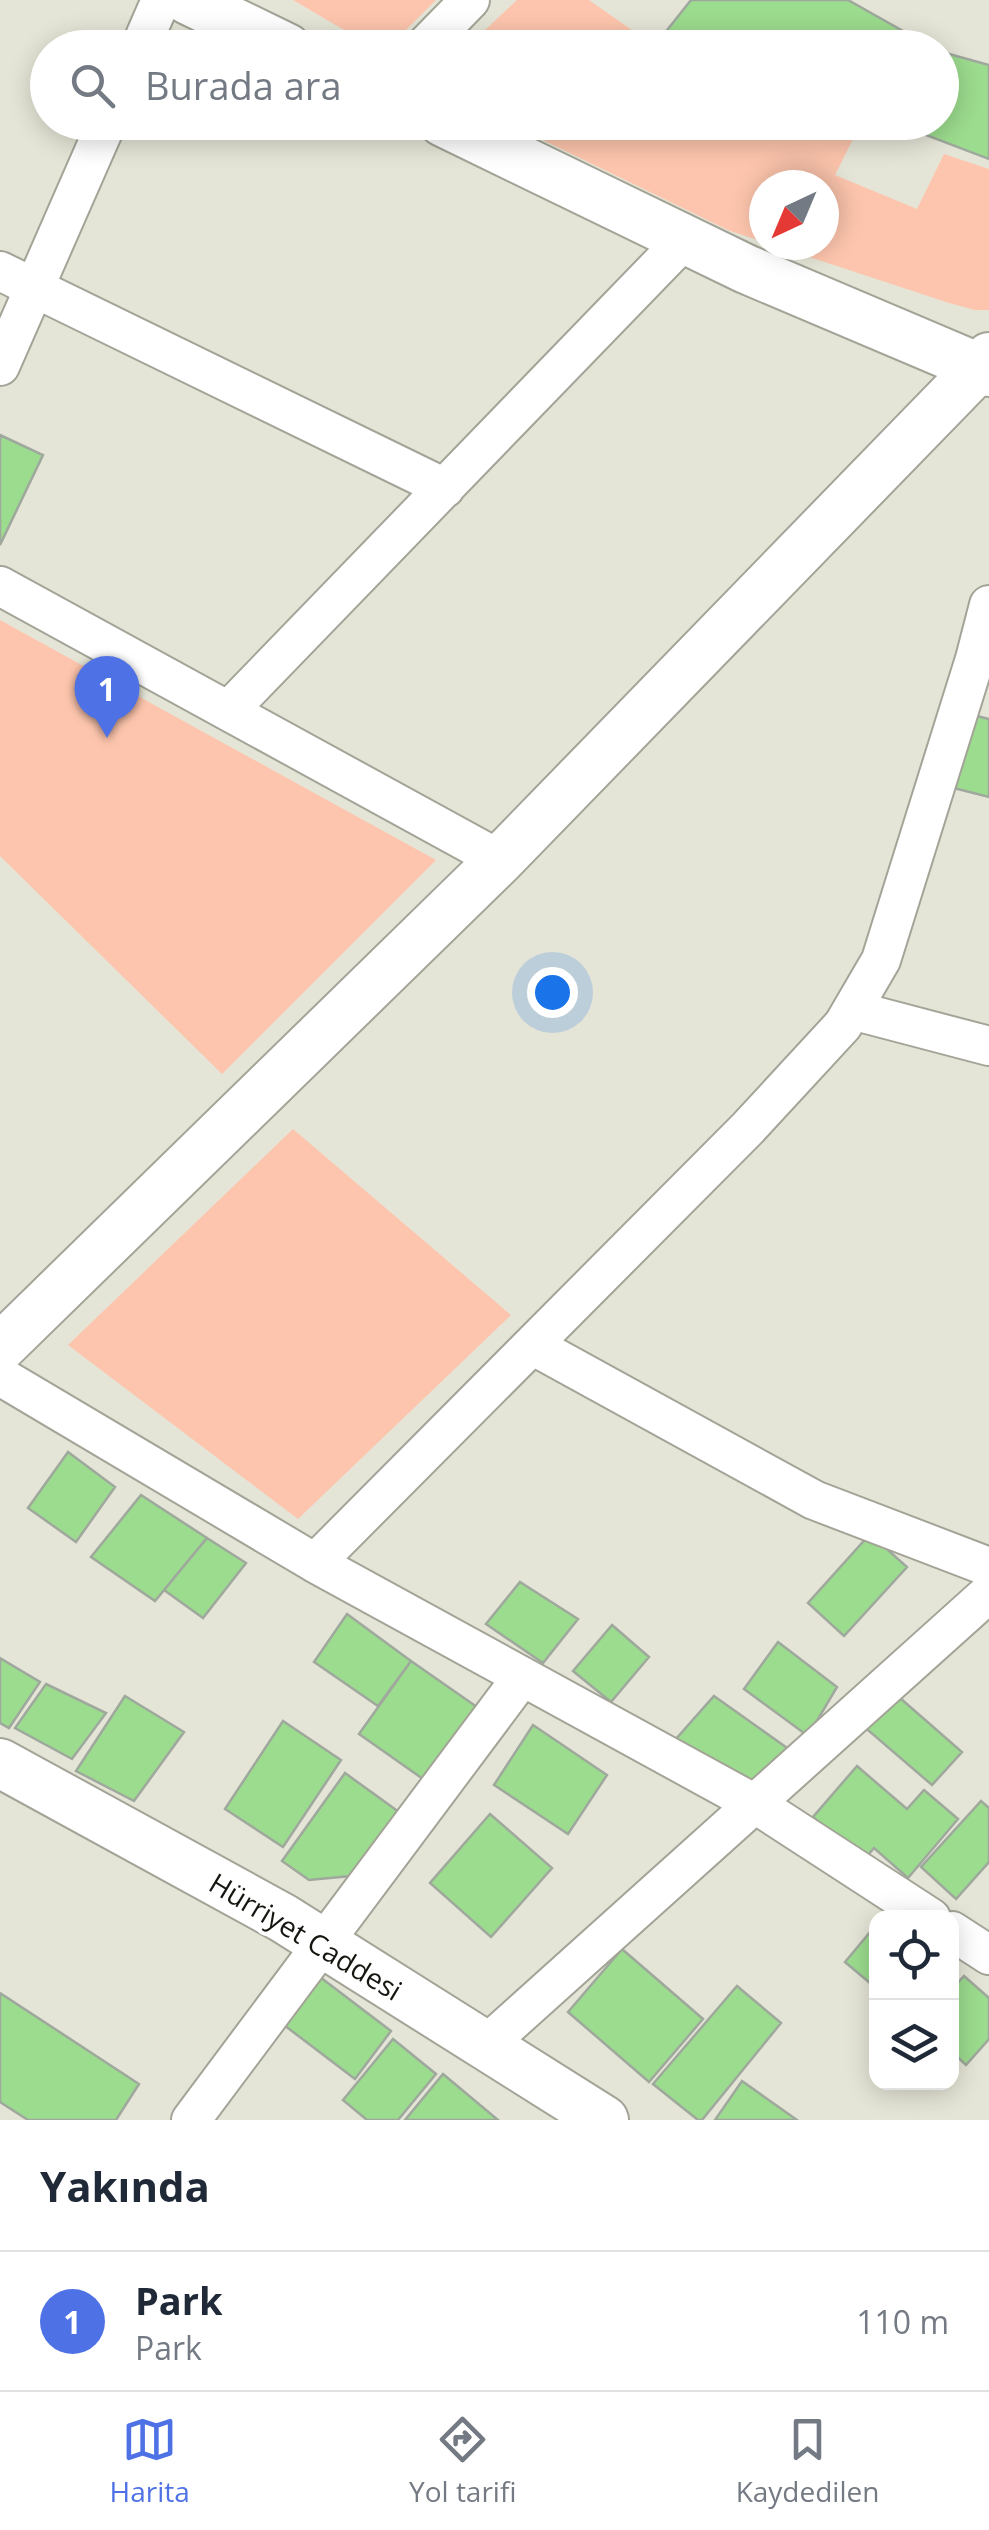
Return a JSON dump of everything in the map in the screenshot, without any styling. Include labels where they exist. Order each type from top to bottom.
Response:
[{"type":"street","points":[[148,30],[161,0]]},
{"type":"street","points":[[188,0],[250,30]]},
{"type":"street","points":[[441,30],[470,0]]},
{"type":"street","points":[[0,366],[99,140]]},
{"type":"street","points":[[0,1348],[500,860],[987,371],[746,269],[480,140]]},
{"type":"street","points":[[228,711],[685,239]]},
{"type":"street","points":[[0,271],[445,488]]},
{"type":"street","points":[[0,586],[500,860]]},
{"type":"street","points":[[316,1563],[748,1128],[844,1024],[881,960],[976,659],[989,605]]},
{"type":"street","points":[[852,1010],[989,1046]]},
{"type":"street","points":[[532,1345],[814,1500],[989,1567]]},
{"type":"street","points":[[0,1376],[316,1563],[757,1805],[919,1910]]},
{"type":"street","points":[[486,2046],[989,1592]]},
{"type":"street","points":[[191,2120],[522,1676]]},
{"type":"street","name":"Hürriyet Caddesi","points":[[0,1763],[283,1918],[603,2120]]},
{"type":"street","points":[[959,1936],[989,1955]]},
{"type":"shaded area","points":[[293,0],[436,0],[406,30],[344,30]]},
{"type":"shaded area","points":[[517,0],[589,0],[632,30],[485,30]]},
{"type":"shaded area","points":[[543,140],[852,140],[838,170],[749,170],[749,237]]},
{"type":"shaded area","points":[[944,154],[989,169],[989,310],[949,303],[819,260],[839,260],[839,177],[917,209]]},
{"type":"shaded area","points":[[0,620],[436,860],[222,1074],[0,856]]},
{"type":"shaded area","points":[[293,1129],[511,1315],[298,1519],[68,1345]]},
{"type":"building","points":[[691,0],[848,0],[901,30],[667,30]]},
{"type":"building","points":[[959,57],[989,65],[989,159],[939,140],[959,140]]},
{"type":"building","points":[[0,435],[43,455],[0,545]]},
{"type":"building","points":[[969,714],[989,719],[989,797],[950,787]]},
{"type":"building","points":[[68,1452],[115,1487],[76,1542],[28,1508]]},
{"type":"building","points":[[141,1495],[207,1538],[155,1601],[91,1557]]},
{"type":"building","points":[[870,1534],[907,1567],[844,1636],[808,1603]]},
{"type":"building","points":[[207,1538],[246,1563],[203,1618],[164,1590]]},
{"type":"building","points":[[520,1582],[578,1619],[543,1663],[486,1624]]},
{"type":"building","points":[[347,1614],[411,1661],[378,1706],[314,1662]]},
{"type":"building","points":[[612,1625],[649,1657],[611,1702],[573,1671]]},
{"type":"building","points":[[778,1642],[837,1687],[808,1736],[744,1689]]},
{"type":"building","points":[[0,1658],[40,1682],[9,1728],[0,1723]]},
{"type":"building","points":[[411,1661],[477,1707],[423,1779],[359,1734]]},
{"type":"building","points":[[46,1684],[106,1713],[72,1759],[15,1728]]},
{"type":"building","points":[[892,1691],[962,1752],[932,1785],[862,1725]]},
{"type":"building","points":[[125,1696],[184,1732],[134,1801],[76,1771]]},
{"type":"building","points":[[714,1696],[790,1750],[744,1786],[675,1740]]},
{"type":"building","points":[[283,1721],[341,1760],[283,1847],[225,1809]]},
{"type":"building","points":[[533,1725],[607,1775],[568,1834],[494,1785]]},
{"type":"building","points":[[857,1766],[907,1809],[924,1790],[958,1819],[908,1878],[874,1848],[863,1861],[813,1817]]},
{"type":"building","points":[[345,1773],[399,1812],[351,1876],[309,1880],[282,1861]]},
{"type":"building","points":[[981,1801],[989,1808],[989,1862],[956,1899],[921,1867]]},
{"type":"building","points":[[490,1814],[552,1868],[491,1937],[430,1883]]},
{"type":"building","points":[[869,1933],[869,1982],[845,1962]]},
{"type":"building","points":[[622,1949],[703,2019],[649,2082],[568,2012]]},
{"type":"building","points":[[316,1974],[391,2031],[355,2079],[280,2022]]},
{"type":"building","points":[[964,1976],[989,1998],[989,2039],[966,2065],[959,2058],[959,1981]]},
{"type":"building","points":[[737,1986],[781,2023],[702,2120],[698,2120],[653,2084]]},
{"type":"building","points":[[0,1993],[139,2084],[116,2120],[28,2120],[0,2102]]},
{"type":"building","points":[[393,2039],[436,2074],[398,2120],[367,2120],[343,2100]]},
{"type":"building","points":[[443,2074],[498,2120],[405,2120]]},
{"type":"building","points":[[742,2081],[797,2120],[715,2120]]},
{"type":"place","name":"Park","points":[[107,738]]}]
